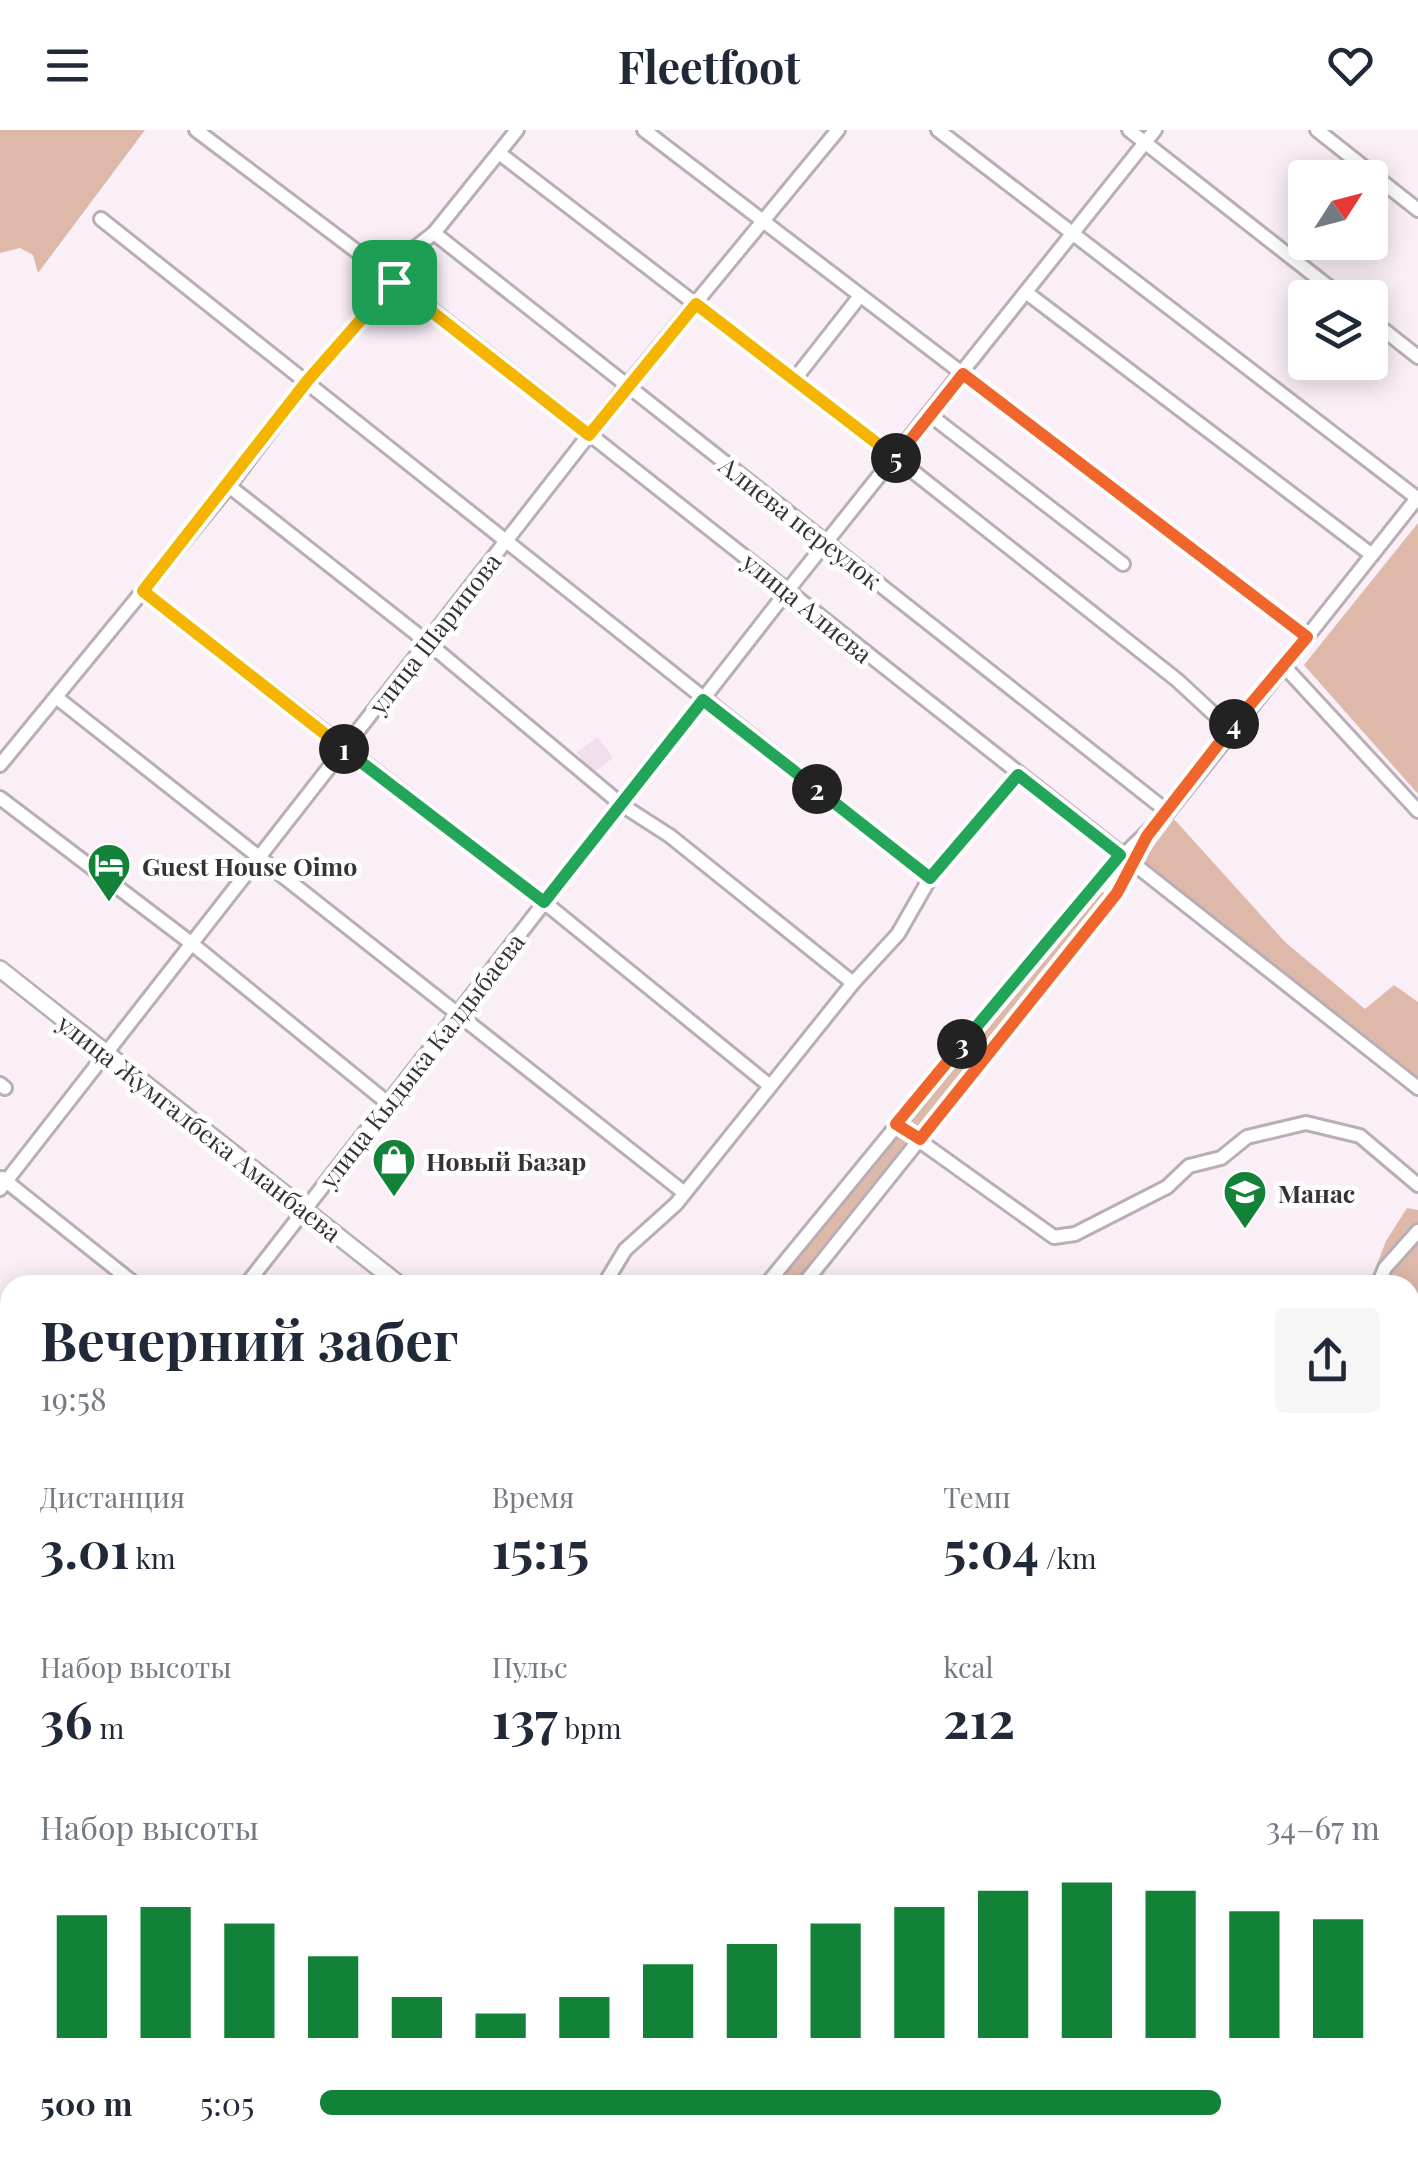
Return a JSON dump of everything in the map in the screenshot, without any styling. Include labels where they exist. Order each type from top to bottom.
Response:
[{"type":"main road","name":"улица Жумгалбека Аманбаева","points":[[0,970],[387,1275]]},
{"type":"street","name":"улица Алиева","points":[[196,130],[389,277],[1418,1088]]},
{"type":"street","points":[[0,765],[229,486],[389,277],[434,233],[517,130]]},
{"type":"street","points":[[644,130],[1307,637]]},
{"type":"street","name":"улица Шарипова","points":[[2,1182],[627,386],[838,130]]},
{"type":"street","points":[[774,1275],[1120,855],[1147,836],[1168,812],[1417,498],[938,130]]},
{"type":"street","points":[[1130,130],[1320,280]]},
{"type":"street","name":"улица Кыдыка Калдыбаева","points":[[254,1275],[788,590],[1155,130]]},
{"type":"street","points":[[1317,130],[1418,210]]},
{"type":"street","points":[[498,153],[896,458],[1178,680],[1230,729]]},
{"type":"street","points":[[101,219],[930,878]]},
{"type":"street","name":"Алиева переулок","points":[[434,233],[1168,812]]},
{"type":"street","points":[[1027,293],[1372,555]]},
{"type":"street","points":[[794,380],[860,296]]},
{"type":"street","points":[[1388,333],[1418,357]]},
{"type":"street","points":[[930,416],[1123,564]]},
{"type":"street","points":[[229,486],[427,642],[622,806],[670,836],[852,983]]},
{"type":"street","points":[[143,591],[544,902],[770,1086]]},
{"type":"street","points":[[1283,665],[1418,810]]},
{"type":"street","points":[[56,697],[682,1190]]},
{"type":"street","points":[[610,1275],[625,1250],[676,1204],[682,1190],[852,983],[898,934],[930,878],[1018,775]]},
{"type":"street","points":[[0,798],[191,943],[389,1104]]},
{"type":"street","points":[[811,1275],[1135,865],[1147,836]]},
{"type":"street","points":[[896,1124],[1054,1238],[1075,1234],[1166,1187],[1189,1166],[1221,1158],[1247,1137],[1306,1123],[1360,1136],[1418,1185]]},
{"type":"street","points":[[2,1182],[123,1275]]},
{"type":"street","points":[[1381,1275],[1418,1231]]},
{"type":"shaded area","points":[[0,130],[145,130],[38,273],[33,255],[20,248],[0,253]]},
{"type":"shaded area","points":[[1418,523],[1418,794],[1304,665]]},
{"type":"shaded area","points":[[598,737],[613,758],[592,774],[577,752]]},
{"type":"shaded area","points":[[1174,819],[1285,942],[1365,1009],[1394,985],[1418,1002],[1418,1081],[1138,867]]},
{"type":"shaded area","points":[[1100,889],[1106,895],[1096,909],[917,1129],[910,1129],[911,1118]]},
{"type":"shaded area","points":[[897,1136],[906,1141],[801,1275],[785,1275]]},
{"type":"shaded area","points":[[1407,1208],[1418,1210],[1418,1275],[1373,1275],[1386,1241]]},
{"type":"place","name":"Guest House Oimo","points":[[109,903]]},
{"type":"place","name":"Новый Базар","points":[[394,1198]]},
{"type":"place","name":"Манас","points":[[1245,1230]]},
{"type":"route","points":[[394,282],[589,435],[696,304],[896,458],[963,374],[1307,637],[1147,836],[1117,893],[920,1139],[896,1124],[1120,855],[1018,775],[930,878],[703,700],[544,902],[143,591],[229,486],[308,380],[394,282]]}]
